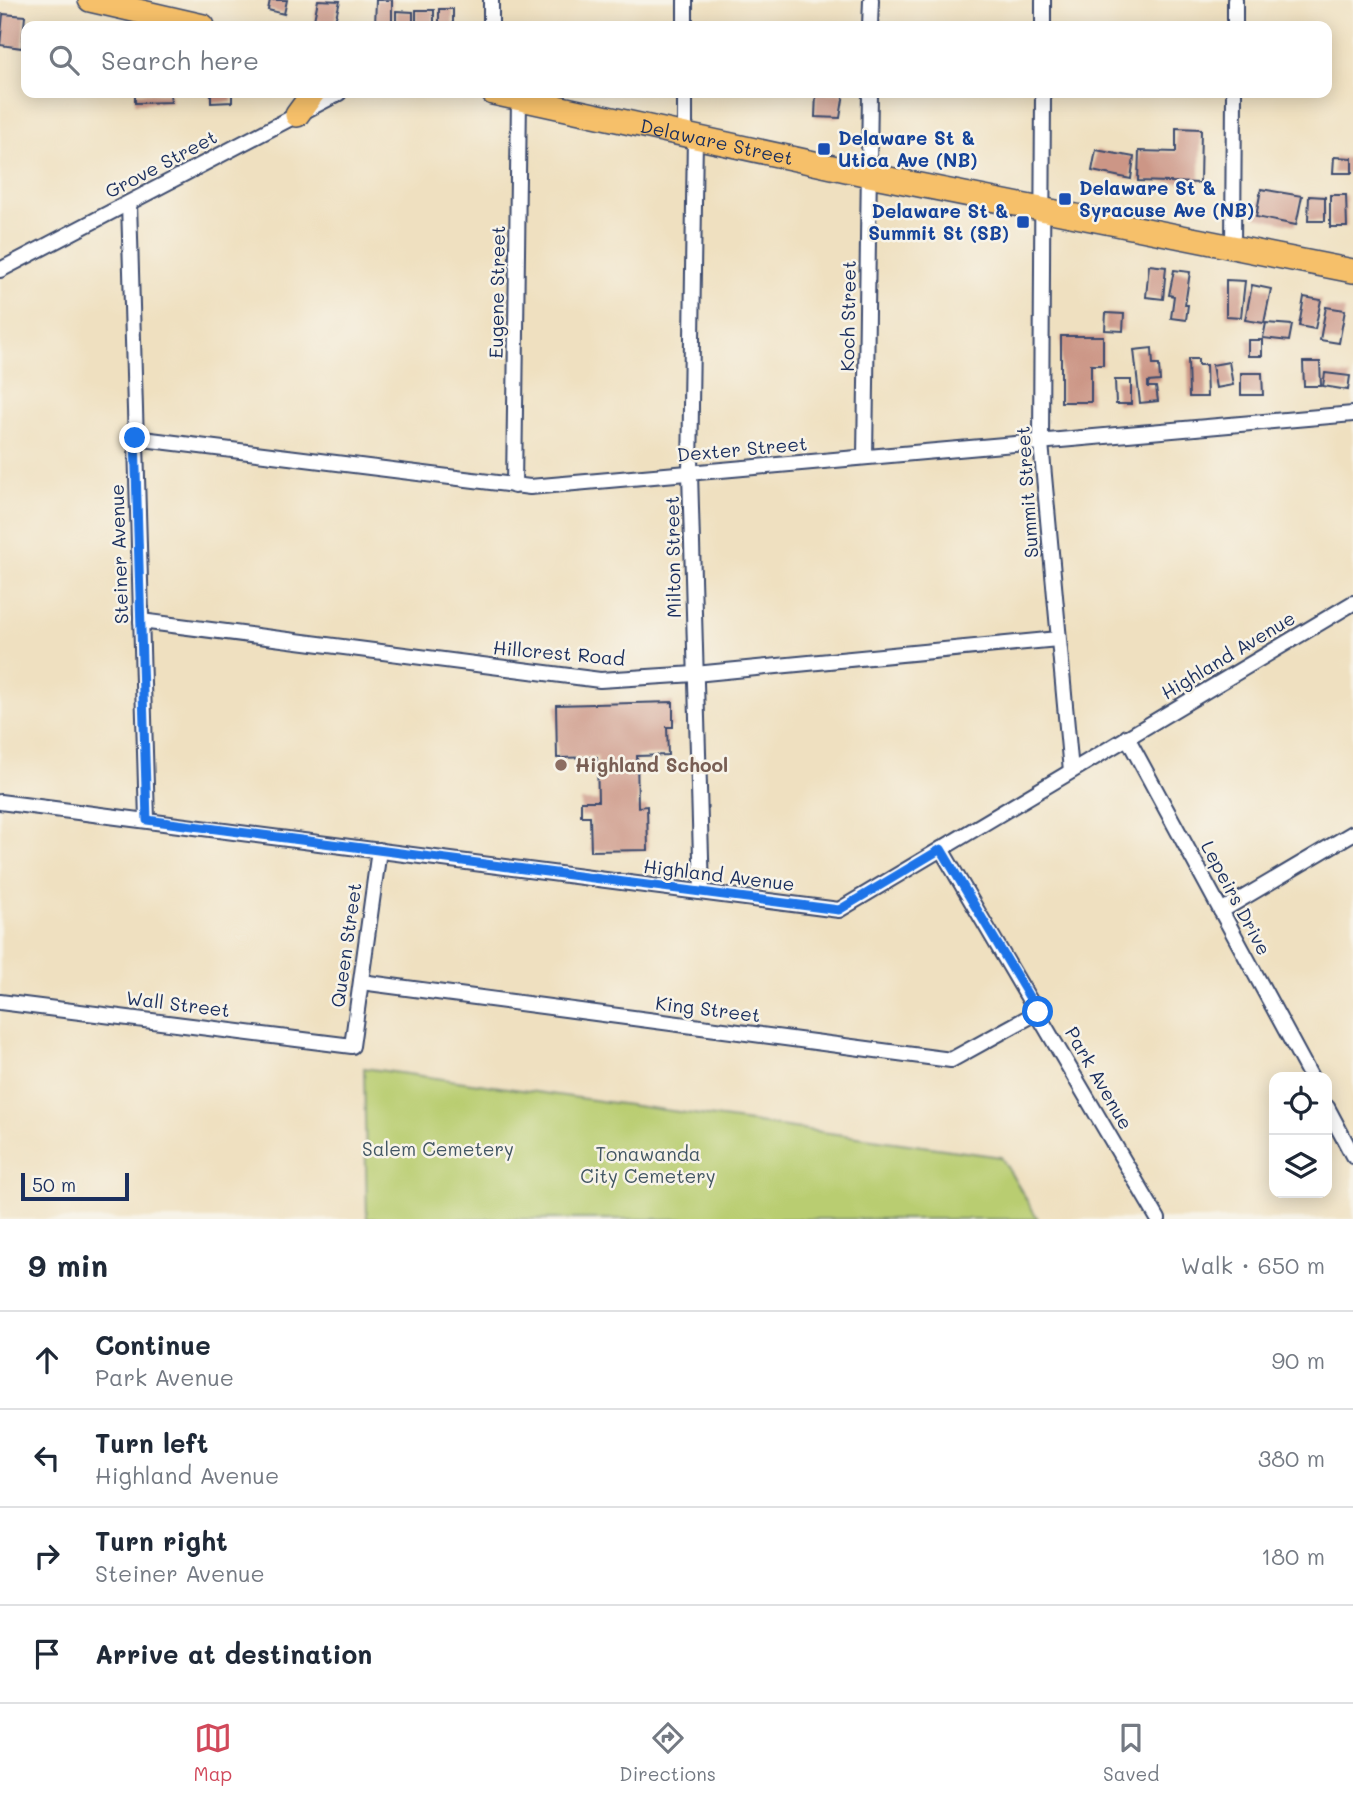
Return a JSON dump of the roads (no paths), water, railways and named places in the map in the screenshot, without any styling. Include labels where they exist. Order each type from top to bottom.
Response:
[{"type":"main road","points":[[95,1],[181,21]]},
{"type":"main road","points":[[297,115],[309,98]]},
{"type":"main road","name":"Delaware Street","points":[[519,98],[869,175],[1353,271]]},
{"type":"street","points":[[491,0],[491,21]]},
{"type":"street","points":[[685,0],[685,21]]},
{"type":"street","points":[[870,21],[871,0]]},
{"type":"street","points":[[1043,0],[1043,21]]},
{"type":"street","points":[[1235,0],[1235,21]]},
{"type":"street","name":"Grove Street","points":[[0,270],[329,98]]},
{"type":"street","name":"Eugene Street","points":[[514,486],[519,98]]},
{"type":"street","name":"Milton Street","points":[[686,98],[690,136],[690,473],[702,892]]},
{"type":"street","name":"Koch Street","points":[[866,457],[870,98]]},
{"type":"street","name":"Summit Street","points":[[1042,98],[1041,443],[1071,771]]},
{"type":"street","points":[[1233,248],[1234,98]]},
{"type":"street","name":"Steiner Avenue","points":[[129,203],[147,820]]},
{"type":"street","name":"Dexter Street","points":[[135,438],[514,486],[1041,443],[1353,414]]},
{"type":"street","name":"Highland Avenue","points":[[0,802],[839,910],[1353,603]]},
{"type":"street","name":"Hillcrest Road","points":[[141,621],[600,680],[695,674],[1058,639]]},
{"type":"street","name":"Lepeirs Drive","points":[[1127,737],[1308,1072]]},
{"type":"street","points":[[1221,911],[1353,832]]},
{"type":"street","name":"Park Avenue","points":[[941,849],[1158,1219]]},
{"type":"street","name":"Queen Street","points":[[352,1046],[379,850]]},
{"type":"street","name":"King Street","points":[[361,982],[951,1060],[1038,1012]]},
{"type":"street","name":"Wall Street","points":[[0,1002],[352,1046]]},
{"type":"street","points":[[1332,1116],[1353,1156]]},
{"type":"place","name":"Delaware St & Utica Ave (NB)","points":[[824,149]]},
{"type":"place","name":"Delaware St & Syracuse Ave (NB)","points":[[1065,199]]},
{"type":"place","name":"Delaware St & Summit St (SB)","points":[[1023,222]]},
{"type":"place","name":"Highland School","points":[[561,765]]},
{"type":"park label","name":"Salem Cemetery","points":[[438,1149]]},
{"type":"park label","name":"Tonawanda City Cemetery","points":[[648,1165]]}]
